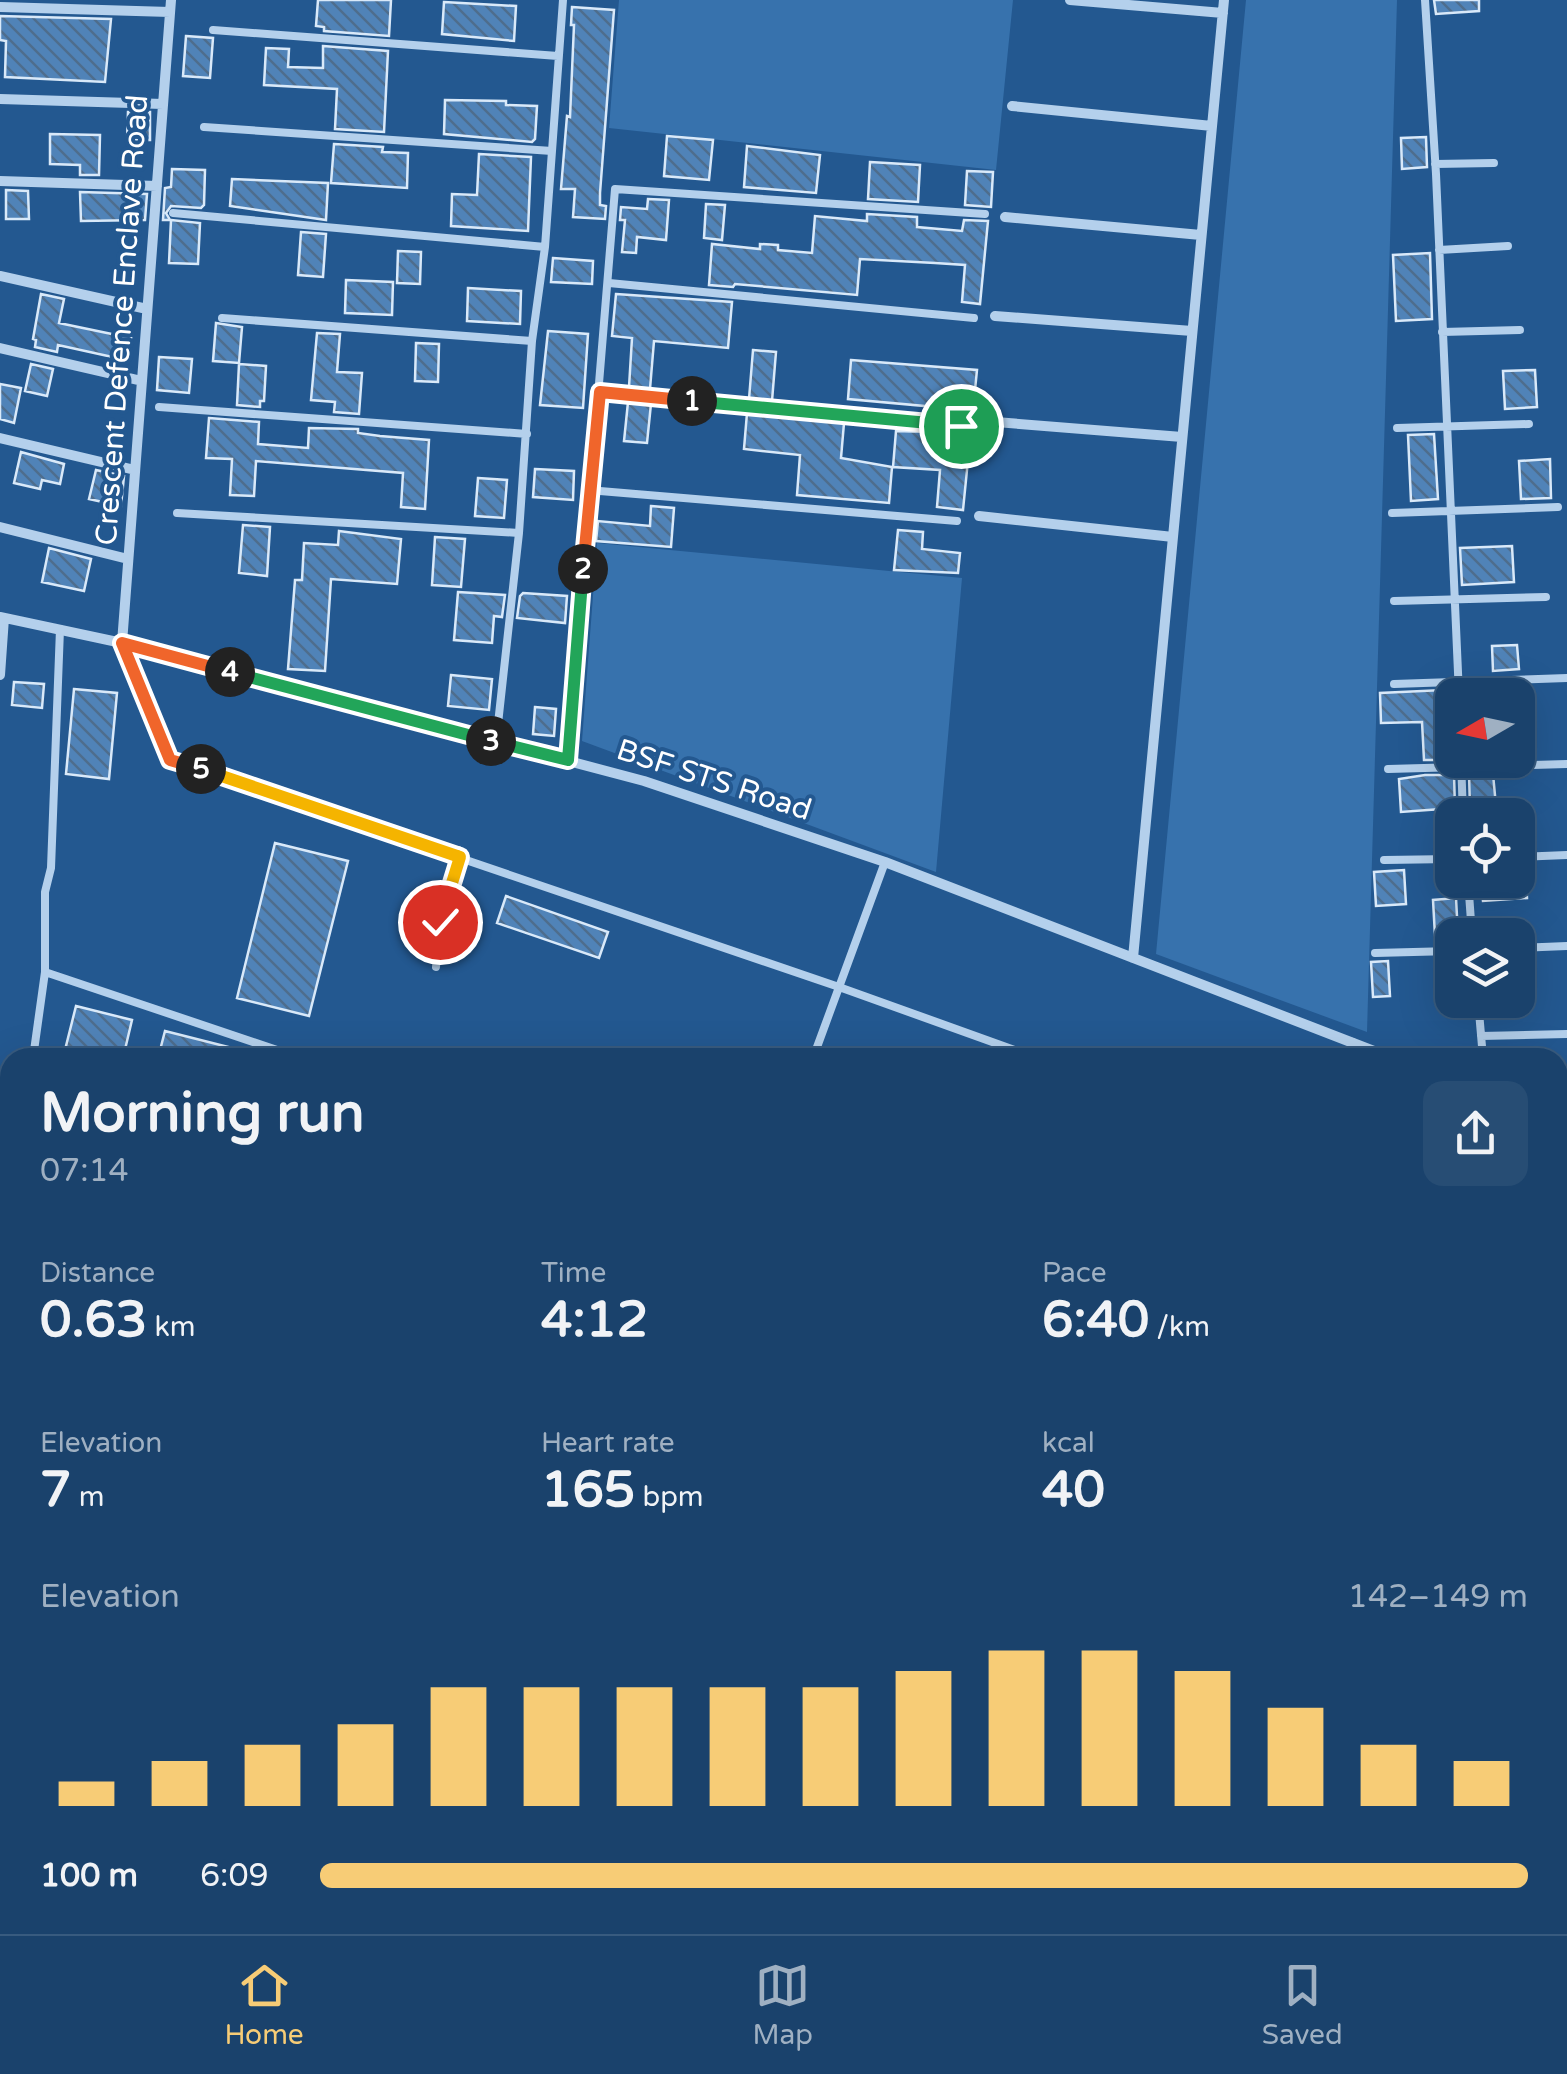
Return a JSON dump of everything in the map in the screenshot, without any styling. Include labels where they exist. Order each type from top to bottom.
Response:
[{"type":"street","points":[[1070,0],[1223,14]]},
{"type":"street","points":[[1133,958],[1224,0]]},
{"type":"street","points":[[0,7],[170,6]]},
{"type":"street","name":"Crescent Defence Enclave Road","points":[[122,643],[170,6]]},
{"type":"street","points":[[0,99],[163,104]]},
{"type":"street","points":[[1012,106],[1212,126]]},
{"type":"street","points":[[0,181],[157,186]]},
{"type":"street","points":[[1004,217],[1202,235]]},
{"type":"street","points":[[0,276],[148,309]]},
{"type":"street","points":[[994,316],[1192,330]]},
{"type":"street","points":[[0,348],[142,381]]},
{"type":"street","points":[[983,421],[1182,438]]},
{"type":"street","points":[[0,438],[135,470]]},
{"type":"street","points":[[979,516],[1173,537]]},
{"type":"street","points":[[0,527],[128,559]]},
{"type":"street","points":[[0,675],[2,617]]},
{"type":"street","name":"BSF STS Road","points":[[2,617],[122,643],[644,781],[885,862],[1368,1048]]},
{"type":"lane","points":[[496,742],[527,434],[532,341],[545,247],[562,0]]},
{"type":"lane","points":[[1425,0],[1458,678]]},
{"type":"lane","points":[[213,30],[558,56]]},
{"type":"lane","points":[[204,127],[552,152]]},
{"type":"lane","points":[[1435,164],[1494,163]]},
{"type":"lane","points":[[568,760],[615,188],[986,214]]},
{"type":"lane","points":[[172,213],[545,247]]},
{"type":"lane","points":[[1439,250],[1508,246]]},
{"type":"lane","points":[[609,282],[974,318]]},
{"type":"lane","points":[[222,318],[532,341]]},
{"type":"lane","points":[[1442,332],[1520,330]]},
{"type":"lane","points":[[600,392],[961,426]]},
{"type":"lane","points":[[159,407],[527,434]]},
{"type":"lane","points":[[1396,428],[1529,424]]},
{"type":"lane","points":[[588,490],[957,520]]},
{"type":"lane","points":[[1392,513],[1558,508]]},
{"type":"lane","points":[[177,513],[518,533]]},
{"type":"lane","points":[[1394,601],[1546,597]]},
{"type":"lane","points":[[34,1048],[45,972],[45,892],[51,868],[60,629]]},
{"type":"lane","points":[[122,643],[170,760],[839,987],[1002,1048]]},
{"type":"lane","points":[[1535,679],[1567,678]]},
{"type":"lane","points":[[1394,684],[1435,683]]},
{"type":"lane","points":[[1535,764],[1567,764]]},
{"type":"lane","points":[[1388,769],[1435,765]]},
{"type":"lane","points":[[1535,856],[1567,855]]},
{"type":"lane","points":[[436,967],[440,922],[460,857]]},
{"type":"lane","points":[[1384,860],[1435,859]]},
{"type":"lane","points":[[817,1048],[885,862]]},
{"type":"lane","points":[[1535,947],[1567,946]]},
{"type":"lane","points":[[1376,953],[1435,951]]},
{"type":"lane","points":[[45,972],[271,1048]]},
{"type":"lane","points":[[1480,1018],[1482,1048]]},
{"type":"lane","points":[[1481,1036],[1567,1034]]},
{"type":"lane","points":[[1351,1048],[1353,1042]]},
{"type":"shaded area","points":[[619,0],[1013,0],[996,170],[609,128]]},
{"type":"shaded area","points":[[1246,0],[1397,0],[1367,1032],[1156,954]]},
{"type":"shaded area","points":[[597,543],[962,578],[936,872],[582,741]]},
{"type":"building","points":[[318,0],[391,0],[389,36],[324,31],[324,27],[316,26]]},
{"type":"building","points":[[1434,0],[1479,0],[1479,11],[1436,14]]},
{"type":"building","points":[[444,2],[516,6],[514,41],[442,34]]},
{"type":"building","points":[[572,7],[614,10],[600,193],[600,205],[606,206],[605,219],[573,217],[575,189],[561,189],[567,116],[570,117]]},
{"type":"building","points":[[0,16],[111,19],[105,82],[5,77],[6,41],[0,40]]},
{"type":"building","points":[[186,36],[213,38],[210,78],[183,76]]},
{"type":"building","points":[[323,46],[388,51],[384,132],[335,129],[337,89],[264,85],[266,48],[289,49],[288,67],[323,68]]},
{"type":"building","points":[[445,100],[537,106],[535,139],[532,142],[444,134]]},
{"type":"building","points":[[128,112],[150,112],[150,140],[127,140]]},
{"type":"building","points":[[50,134],[100,135],[99,175],[80,175],[80,165],[50,164]]},
{"type":"building","points":[[667,136],[713,140],[709,180],[664,176]]},
{"type":"building","points":[[1426,137],[1427,167],[1402,169],[1401,138]]},
{"type":"building","points":[[334,144],[408,153],[407,188],[331,183]]},
{"type":"building","points":[[747,146],[820,155],[816,193],[744,187]]},
{"type":"building","points":[[479,154],[531,157],[528,231],[451,226],[452,194],[477,195]]},
{"type":"building","points":[[870,162],[920,165],[918,202],[868,199]]},
{"type":"building","points":[[172,169],[205,170],[204,205],[171,206],[166,213],[170,220],[163,220],[165,188],[171,187]]},
{"type":"building","points":[[967,171],[993,172],[991,207],[965,205]]},
{"type":"building","points":[[232,179],[328,183],[326,220],[230,206]]},
{"type":"building","points":[[6,190],[28,191],[29,219],[6,219]]},
{"type":"building","points":[[80,192],[147,194],[145,220],[81,221]]},
{"type":"building","points":[[648,199],[669,200],[666,240],[637,237],[636,253],[622,252],[625,220],[620,220],[621,207],[647,209]]},
{"type":"building","points":[[706,204],[725,205],[722,240],[704,238]]},
{"type":"building","points":[[867,214],[917,217],[917,227],[962,231],[964,220],[988,221],[980,304],[962,302],[965,265],[860,259],[857,295],[709,285],[712,244],[760,249],[760,244],[778,245],[778,250],[812,253],[815,216],[867,221]]},
{"type":"building","points":[[171,220],[200,223],[198,264],[169,263]]},
{"type":"building","points":[[301,232],[326,234],[323,277],[298,275]]},
{"type":"building","points":[[398,251],[421,252],[420,284],[397,283]]},
{"type":"building","points":[[1430,253],[1432,319],[1396,321],[1393,255]]},
{"type":"building","points":[[553,258],[593,261],[592,284],[551,282]]},
{"type":"building","points":[[346,280],[393,282],[392,315],[345,313]]},
{"type":"building","points":[[468,288],[521,291],[520,324],[467,321]]},
{"type":"building","points":[[41,294],[64,299],[59,323],[131,338],[126,360],[58,345],[57,352],[35,347]]},
{"type":"building","points":[[616,294],[732,302],[728,348],[654,341],[650,389],[629,387],[632,338],[612,336]]},
{"type":"building","points":[[216,323],[242,327],[239,363],[213,361]]},
{"type":"building","points":[[548,331],[588,334],[583,408],[540,405]]},
{"type":"building","points":[[317,333],[340,334],[337,372],[362,373],[359,414],[334,412],[335,402],[311,400]]},
{"type":"building","points":[[416,343],[439,344],[438,382],[415,381]]},
{"type":"building","points":[[753,350],[776,352],[772,401],[749,399]]},
{"type":"building","points":[[159,357],[192,359],[189,393],[157,390]]},
{"type":"building","points":[[851,360],[977,370],[963,510],[937,507],[940,470],[893,467],[896,431],[961,433],[968,429],[967,422],[945,417],[946,408],[848,399]]},
{"type":"building","points":[[31,364],[53,369],[47,396],[25,391]]},
{"type":"building","points":[[239,364],[266,366],[264,401],[260,401],[260,407],[237,405]]},
{"type":"building","points":[[1535,370],[1537,407],[1505,409],[1503,371]]},
{"type":"building","points":[[0,384],[21,388],[14,423],[0,419]]},
{"type":"building","points":[[628,402],[651,404],[647,443],[624,441]]},
{"type":"building","points":[[747,413],[844,423],[841,458],[892,467],[889,503],[797,495],[800,455],[744,449]]},
{"type":"building","points":[[209,418],[259,422],[258,444],[308,448],[309,428],[358,429],[358,433],[429,440],[425,509],[401,507],[403,473],[256,461],[254,496],[230,495],[232,459],[206,458]]},
{"type":"building","points":[[1434,434],[1438,499],[1411,501],[1408,435]]},
{"type":"building","points":[[21,452],[64,464],[60,484],[42,480],[40,489],[14,483]]},
{"type":"building","points":[[1550,459],[1551,498],[1521,499],[1519,461]]},
{"type":"building","points":[[535,469],[574,471],[573,500],[533,497]]},
{"type":"building","points":[[96,470],[124,476],[121,506],[89,499]]},
{"type":"building","points":[[478,478],[507,480],[504,518],[475,516]]},
{"type":"building","points":[[651,506],[674,508],[671,547],[596,541],[598,521],[650,526]]},
{"type":"building","points":[[243,525],[270,527],[267,576],[239,573]]},
{"type":"building","points":[[898,530],[923,532],[922,549],[960,553],[958,573],[894,570]]},
{"type":"building","points":[[339,531],[401,539],[397,584],[331,579],[325,671],[288,669],[295,580],[302,580],[304,543],[338,545]]},
{"type":"building","points":[[435,537],[465,539],[461,587],[432,585]]},
{"type":"building","points":[[1512,546],[1514,582],[1462,585],[1460,548]]},
{"type":"building","points":[[49,548],[91,559],[84,591],[42,582]]},
{"type":"building","points":[[458,592],[505,595],[502,617],[494,616],[492,643],[454,640]]},
{"type":"building","points":[[523,593],[567,596],[565,623],[517,618]]},
{"type":"building","points":[[1517,645],[1519,669],[1493,671],[1492,646]]},
{"type":"building","points":[[451,675],[492,679],[489,710],[448,706]]},
{"type":"building","points":[[14,682],[44,684],[42,708],[12,705]]},
{"type":"building","points":[[74,689],[117,693],[109,779],[66,774]]},
{"type":"building","points":[[1435,690],[1435,760],[1424,760],[1422,722],[1381,723],[1380,693]]},
{"type":"building","points":[[535,707],[556,709],[554,736],[533,734]]},
{"type":"building","points":[[1425,775],[1454,778],[1455,798],[1435,798],[1435,809],[1401,812],[1399,779]]},
{"type":"building","points":[[1469,778],[1493,778],[1495,798],[1470,798]]},
{"type":"building","points":[[275,843],[348,861],[309,1016],[237,998]]},
{"type":"building","points":[[1404,870],[1406,904],[1376,906],[1374,872]]},
{"type":"building","points":[[506,896],[608,932],[599,958],[497,923]]},
{"type":"building","points":[[1456,898],[1457,918],[1435,918],[1435,936],[1433,900]]},
{"type":"building","points":[[1483,898],[1527,898],[1483,901]]},
{"type":"building","points":[[1388,961],[1390,996],[1373,997],[1371,962]]},
{"type":"building","points":[[76,1006],[132,1020],[125,1048],[66,1048]]},
{"type":"building","points":[[165,1031],[232,1048],[161,1048]]},
{"type":"route","points":[[440,922],[460,857],[170,760],[122,643],[568,760],[588,490],[600,392],[961,426]]}]
